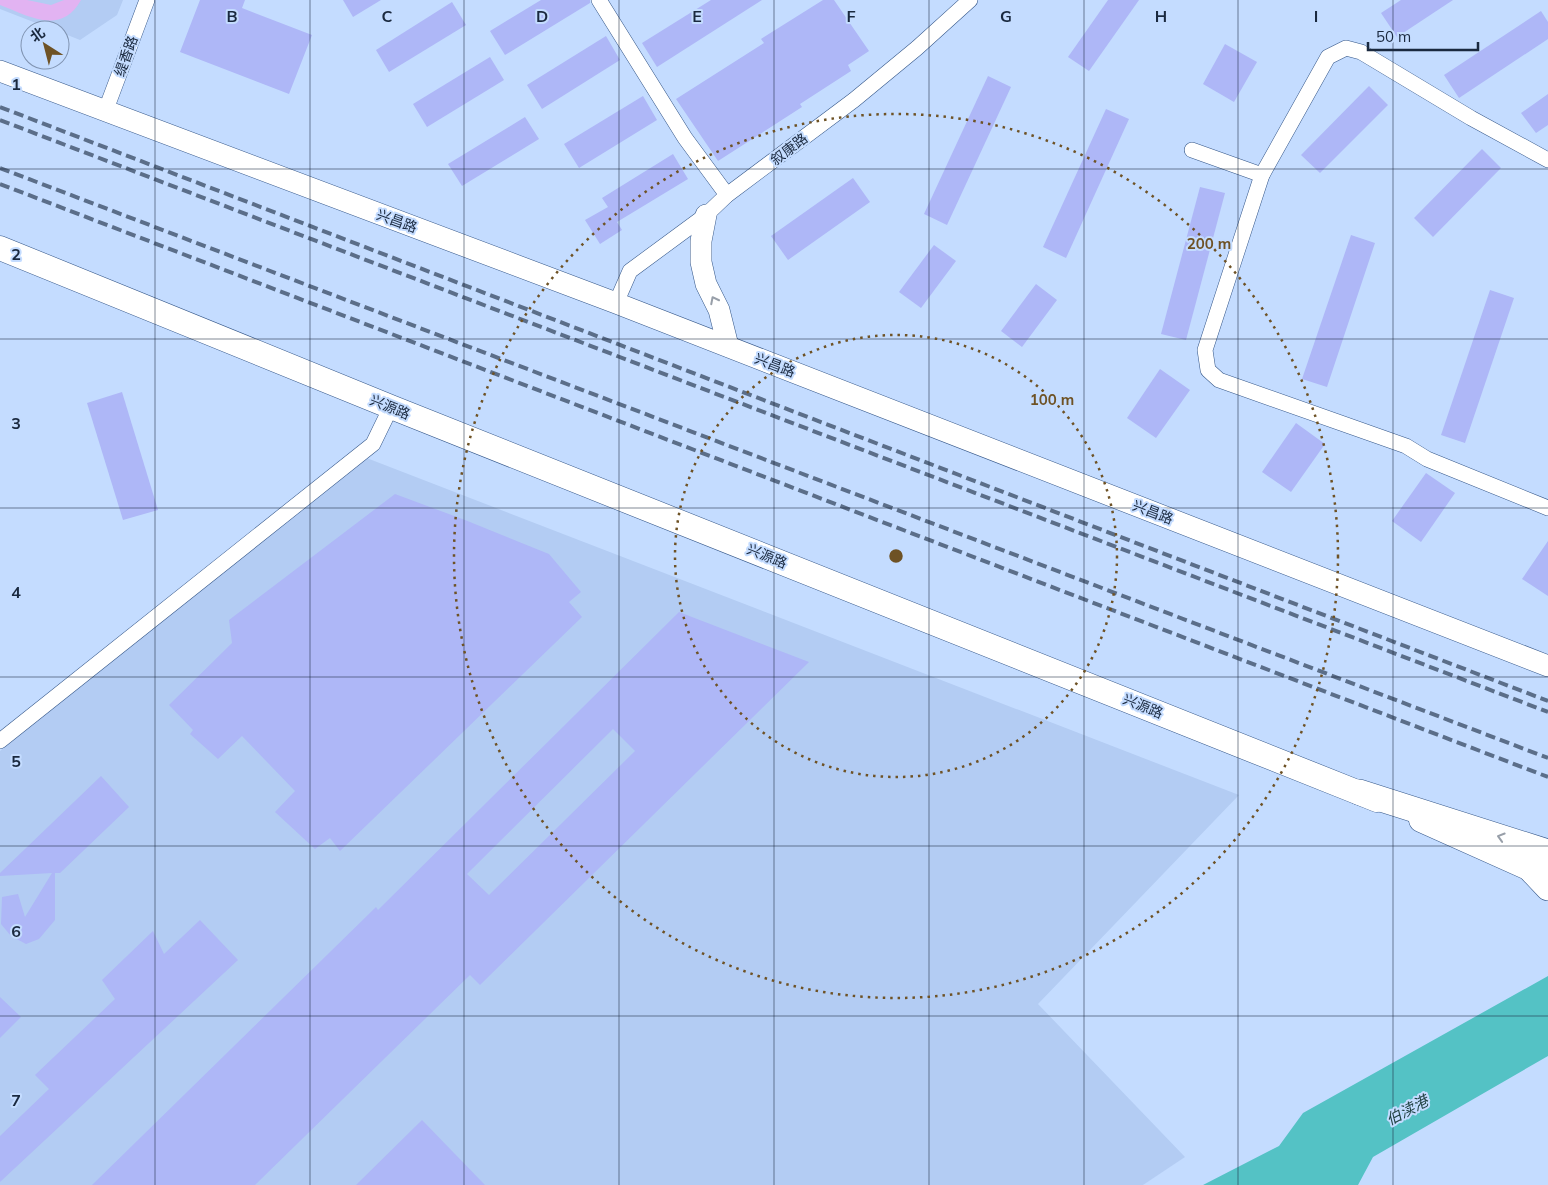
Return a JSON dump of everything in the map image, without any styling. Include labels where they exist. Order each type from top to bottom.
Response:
[{"type":"highway","points":[[1359,792],[1548,852]]},
{"type":"highway","points":[[1542,876],[1548,888]]},
{"type":"main road","name":"兴昌路","points":[[0,71],[728,346],[1548,666]]},
{"type":"main road","points":[[706,215],[701,241],[701,262],[706,284],[719,310],[728,346]]},
{"type":"main road","name":"兴源路","points":[[0,248],[391,407],[1359,792],[1542,876]]},
{"type":"street","name":"缇香路","points":[[105,112],[146,0]]},
{"type":"street","points":[[599,0],[685,138],[727,195]]},
{"type":"street","name":"叙康路","points":[[616,303],[630,271],[706,215],[727,195],[854,100],[917,48],[970,0]]},
{"type":"street","points":[[1548,160],[1471,118],[1361,52],[1346,48],[1328,57],[1262,175],[1205,350],[1208,370],[1219,380],[1406,446],[1428,459],[1548,508]]},
{"type":"street","points":[[1192,150],[1262,175]]},
{"type":"street","points":[[0,742],[373,444],[391,407]]},
{"type":"shaded area","points":[[0,0],[123,0],[117,15],[80,40],[70,36],[70,20],[28,20],[0,9]]},
{"type":"shaded area","points":[[0,0],[27,0],[51,5],[64,0],[81,0],[73,11],[64,18],[54,20],[33,18],[0,5]]},
{"type":"shaded area","points":[[364,457],[1239,795],[1038,1004],[1185,1157],[1143,1185],[0,1185],[0,751]]},
{"type":"water","name":"伯渎港","points":[[1548,976],[1548,1056],[1373,1157],[1358,1185],[1203,1185],[1279,1146],[1303,1113]]},
{"type":"building","points":[[200,0],[245,0],[242,8],[312,35],[289,94],[180,52]]},
{"type":"building","points":[[343,0],[381,0],[353,17]]},
{"type":"building","points":[[541,0],[590,0],[590,3],[505,55],[490,31]]},
{"type":"building","points":[[711,0],[762,0],[657,67],[642,43]]},
{"type":"building","points":[[823,0],[834,0],[869,51],[848,65],[851,71],[800,104],[802,107],[718,161],[676,99],[764,43],[761,39]]},
{"type":"building","points":[[1108,0],[1139,0],[1089,71],[1068,57]]},
{"type":"building","points":[[1401,0],[1453,0],[1397,37],[1381,13]]},
{"type":"building","points":[[452,2],[466,25],[389,72],[376,50]]},
{"type":"building","points":[[1541,11],[1548,22],[1548,39],[1459,98],[1444,75]]},
{"type":"building","points":[[606,36],[620,60],[542,109],[527,85]]},
{"type":"building","points":[[1225,44],[1257,62],[1234,102],[1203,84]]},
{"type":"building","points":[[490,57],[504,80],[427,127],[413,104]]},
{"type":"building","points":[[988,76],[1011,87],[947,225],[924,214]]},
{"type":"building","points":[[1369,86],[1388,105],[1320,173],[1301,155]]},
{"type":"building","points":[[1548,94],[1548,125],[1536,133],[1521,113]]},
{"type":"building","points":[[643,96],[657,120],[579,168],[564,144]]},
{"type":"building","points":[[1106,109],[1129,119],[1066,258],[1043,247]]},
{"type":"building","points":[[525,117],[539,139],[462,186],[448,164]]},
{"type":"building","points":[[1482,149],[1501,168],[1433,237],[1414,218]]},
{"type":"building","points":[[673,154],[688,179],[617,222],[622,230],[600,244],[585,220],[608,207],[602,198]]},
{"type":"building","points":[[853,178],[870,202],[788,260],[771,236]]},
{"type":"building","points":[[1200,187],[1225,193],[1186,340],[1161,334]]},
{"type":"building","points":[[1351,235],[1375,243],[1327,387],[1302,379]]},
{"type":"building","points":[[934,245],[956,261],[921,308],[899,292]]},
{"type":"building","points":[[1036,284],[1057,300],[1022,347],[1001,331]]},
{"type":"building","points":[[1490,290],[1514,298],[1465,443],[1441,435]]},
{"type":"building","points":[[1160,369],[1190,390],[1156,438],[1127,418]]},
{"type":"building","points":[[122,392],[158,510],[123,520],[87,403]]},
{"type":"building","points":[[1296,423],[1325,444],[1291,492],[1262,472]]},
{"type":"building","points":[[1426,473],[1455,493],[1421,542],[1392,521]]},
{"type":"building","points":[[395,494],[549,554],[581,592],[569,602],[582,617],[340,851],[330,838],[315,849],[275,812],[295,791],[242,736],[218,759],[190,734],[193,730],[169,705],[232,643],[229,620]]},
{"type":"building","points":[[1548,541],[1548,596],[1522,579]]},
{"type":"building","points":[[679,612],[809,662],[480,985],[470,975],[255,1185],[92,1185],[376,907],[378,910]],"holes":[[[613,729],[635,751],[489,895],[467,874]]]},
{"type":"building","points":[[101,776],[129,807],[60,873],[55,873],[55,920],[39,939],[26,944],[11,936],[1,924],[2,897],[18,894],[25,917],[52,873],[0,876],[0,873]]},
{"type":"building","points":[[200,920],[238,960],[0,1182],[0,1136],[49,1089],[35,1075],[115,999],[102,980],[153,931],[164,954]]},
{"type":"building","points":[[0,997],[21,1017],[0,1038]]},
{"type":"building","points":[[422,1120],[485,1185],[356,1185]]},
{"type":"railway","points":[[0,107],[1548,701]]},
{"type":"railway","points":[[0,120],[1548,712]]},
{"type":"railway","points":[[0,168],[1548,758]]},
{"type":"railway","points":[[0,184],[1548,777]]}]
